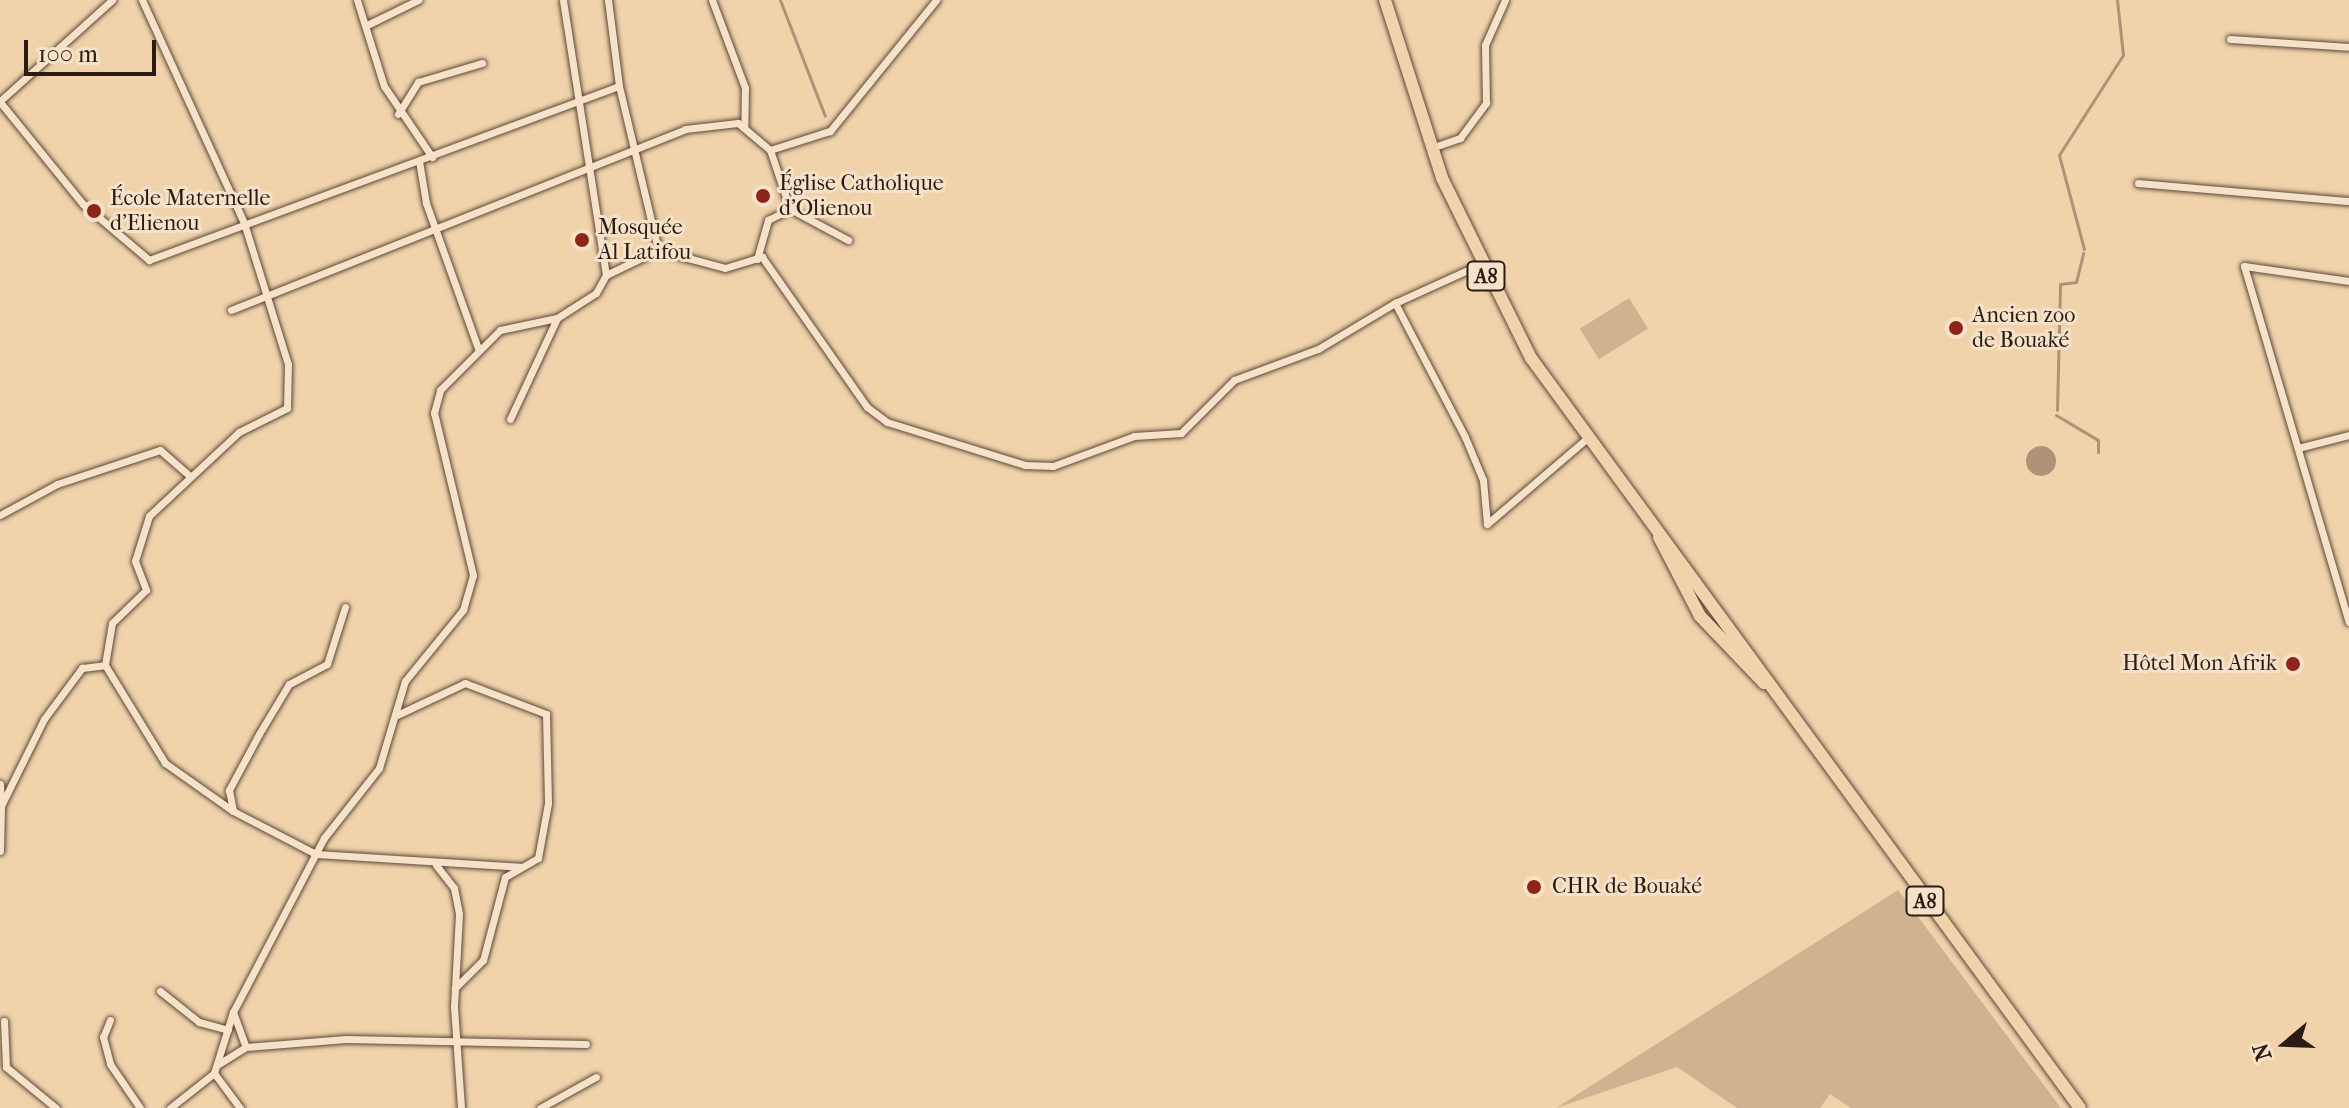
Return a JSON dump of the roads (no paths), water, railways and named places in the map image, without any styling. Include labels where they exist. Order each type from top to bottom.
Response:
[{"type":"main road","name":"A8","points":[[1385,0],[1431,148],[1481,264],[1586,439],[1651,520],[2080,1108]]},
{"type":"main road","name":"A8","points":[[1651,520],[1700,616],[1773,690]]},
{"type":"street","points":[[112,0],[0,102],[83,204],[141,257],[174,254],[244,223],[432,157],[619,86]]},
{"type":"street","points":[[142,0],[244,223],[270,297],[288,364],[287,408],[239,432],[188,474],[149,516],[135,561],[146,590],[112,623],[105,665],[165,763],[233,811],[316,854],[436,865],[520,867]]},
{"type":"street","points":[[357,0],[369,24],[398,114],[432,157]]},
{"type":"street","points":[[369,24],[418,0]]},
{"type":"street","points":[[563,0],[584,168],[606,275]]},
{"type":"street","points":[[608,0],[619,86],[658,250]]},
{"type":"street","points":[[712,0],[745,88],[744,127]]},
{"type":"street","points":[[770,150],[842,123],[936,0]]},
{"type":"street","points":[[1431,148],[1460,138],[1486,103],[1485,45],[1505,0]]},
{"type":"street","points":[[2230,39],[2349,47]]},
{"type":"street","points":[[398,114],[418,82],[482,63]]},
{"type":"street","points":[[231,310],[437,232],[584,168],[685,129],[722,122],[744,127],[770,150],[790,209],[848,240]]},
{"type":"street","points":[[419,161],[437,232],[478,348]]},
{"type":"street","points":[[2138,183],[2349,201]]},
{"type":"street","points":[[757,259],[768,220],[790,209]]},
{"type":"street","points":[[240,1108],[216,1069],[233,1012],[316,854],[379,768],[405,681],[463,610],[473,575],[434,413],[450,374],[478,348],[515,322],[557,318],[596,293],[606,275],[658,250],[725,268],[757,259],[776,270],[867,407],[887,422],[1025,465],[1053,466],[1134,436],[1181,433],[1234,380],[1318,349],[1395,303],[1481,264]]},
{"type":"street","points":[[2349,281],[2244,266],[2349,622]]},
{"type":"street","points":[[1395,303],[1465,437],[1483,480],[1487,524],[1586,439]]},
{"type":"street","points":[[510,419],[557,318]]},
{"type":"street","points":[[2298,448],[2349,435]]},
{"type":"street","points":[[0,515],[57,484],[160,450],[188,474]]},
{"type":"street","points":[[233,811],[229,790],[259,734],[289,684],[327,664],[345,607]]},
{"type":"street","points":[[1,806],[68,683],[82,668],[105,665]]},
{"type":"street","points":[[397,715],[465,683],[510,704],[543,709],[548,803],[538,858],[505,877],[483,960],[455,988]]},
{"type":"street","points":[[0,784],[0,851]]},
{"type":"street","points":[[436,865],[454,888],[459,914],[455,1044],[461,1108]]},
{"type":"street","points":[[160,991],[199,1022],[228,1030]]},
{"type":"street","points":[[233,1012],[246,1047]]},
{"type":"street","points":[[110,1020],[103,1037],[110,1064],[140,1108]]},
{"type":"street","points":[[4,1021],[6,1067],[56,1108]]},
{"type":"street","points":[[170,1108],[246,1047],[346,1039],[455,1044],[586,1044]]},
{"type":"street","points":[[540,1108],[596,1077]]},
{"type":"waterway","points":[[780,0],[825,116]]},
{"type":"waterway","points":[[2084,249],[2059,155],[2123,55],[2117,0]]},
{"type":"waterway","points":[[2057,410],[2060,284],[2076,282],[2083,253]]},
{"type":"waterway","points":[[2056,415],[2098,440],[2098,452]]},
{"type":"place","name":"Église Catholique d'Olienou","points":[[763,196]]},
{"type":"place","name":"École Maternelle d'Elienou","points":[[94,211]]},
{"type":"place","name":"Mosquée Al Latifou","points":[[582,240]]},
{"type":"place","name":"Ancien zoo de Bouaké","points":[[1956,328]]},
{"type":"place","name":"Hôtel Mon Afrik","points":[[2293,664]]},
{"type":"place","name":"CHR de Bouaké","points":[[1534,887]]}]
